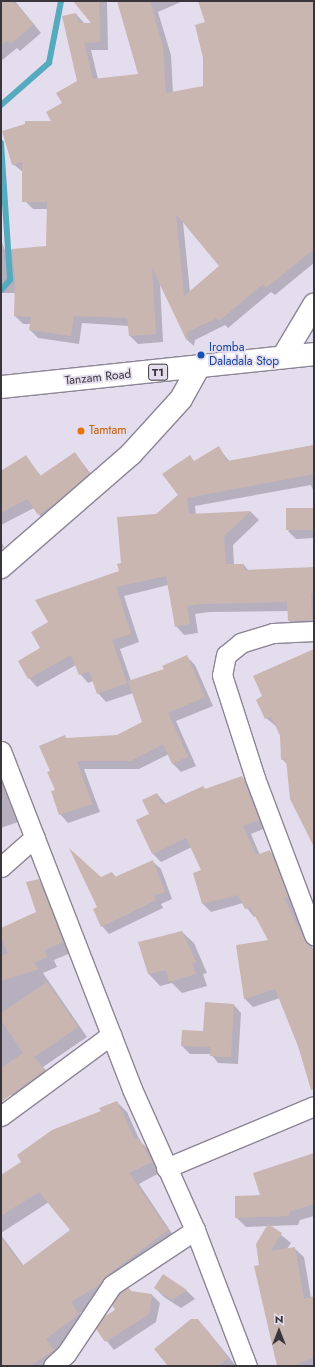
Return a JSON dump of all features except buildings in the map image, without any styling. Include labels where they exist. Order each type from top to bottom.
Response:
[{"type":"main road","points":[[283,357],[314,305]]},
{"type":"main road","name":"Tanzam Road","points":[[1,388],[198,368],[314,354]]},
{"type":"main road","points":[[1,567],[131,454],[181,399],[198,368]]},
{"type":"street","points":[[314,631],[273,633],[241,643],[226,655],[222,675],[255,778],[314,935]]},
{"type":"street","points":[[1,751],[112,1035],[166,1168],[195,1230],[247,1366]]},
{"type":"street","points":[[1,867],[35,837]]},
{"type":"street","points":[[1,1116],[112,1035]]},
{"type":"street","points":[[166,1168],[314,1106]]},
{"type":"street","points":[[53,1366],[66,1354],[112,1285],[195,1230]]},
{"type":"waterway","points":[[1,105],[49,63],[61,1]]},
{"type":"waterway","points":[[1,143],[10,280],[1,290]]},
{"type":"place","name":"Iromba Daladala Stop","points":[[201,355]]},
{"type":"place","name":"Tamtam","points":[[81,431]]}]
